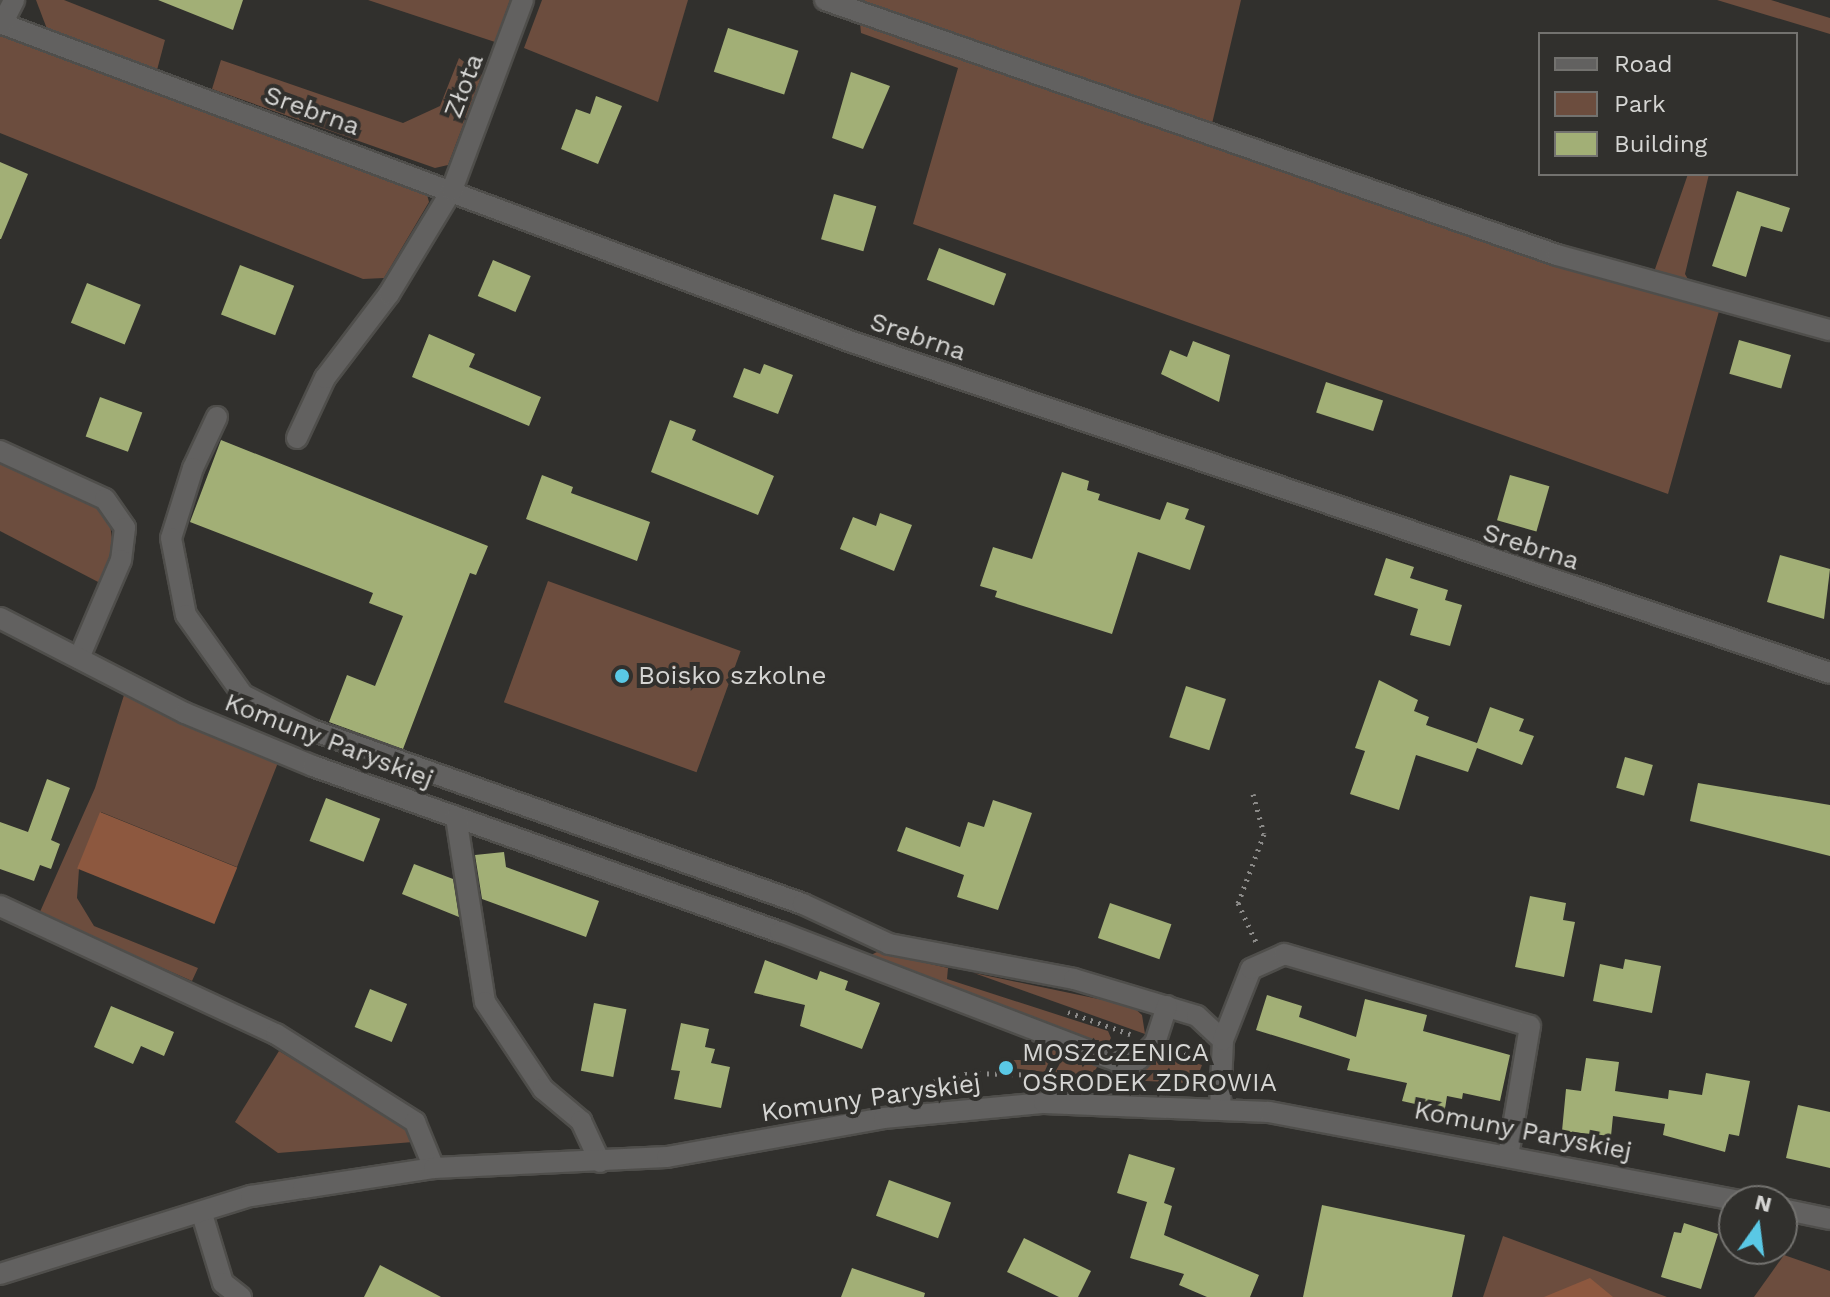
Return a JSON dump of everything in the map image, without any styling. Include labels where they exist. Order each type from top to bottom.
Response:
[{"type":"street","points":[[1,24],[14,0]]},
{"type":"street","name":"Złota","points":[[297,438],[325,378],[389,294],[452,190],[523,0]]},
{"type":"street","points":[[825,0],[1557,255],[1830,330]]},
{"type":"street","name":"Srebrna","points":[[1,24],[852,342],[1830,673]]},
{"type":"street","points":[[217,417],[193,468],[171,538],[186,615],[243,695],[312,730],[803,904],[889,944],[1074,979],[1167,1006],[1210,1023],[1223,1040]]},
{"type":"street","points":[[0,451],[105,499],[125,528],[121,560],[79,658]]},
{"type":"street","name":"Komuny Paryskiej","points":[[0,618],[199,719],[1116,1061],[1138,1060],[1155,1043]]},
{"type":"street","points":[[456,817],[485,1002],[543,1089],[581,1121],[600,1162]]},
{"type":"street","points":[[0,906],[276,1034],[415,1122],[434,1168]]},
{"type":"street","points":[[1220,1108],[1223,1040],[1251,969],[1284,954],[1530,1026],[1508,1156]]},
{"type":"street","points":[[1155,1043],[1167,1006]]},
{"type":"street","name":"Komuny Paryskiej","points":[[0,1274],[202,1214],[251,1196],[434,1168],[600,1162],[968,1109],[1108,1103],[1220,1108],[1380,1128],[1718,1197]]},
{"type":"street","points":[[1798,1212],[1830,1219]]},
{"type":"street","points":[[202,1214],[223,1283],[241,1297]]},
{"type":"path","points":[[1253,794],[1264,834],[1238,903],[1264,963]]},
{"type":"path","points":[[1061,1010],[1220,1065]]},
{"type":"green space","points":[[36,0],[64,0],[165,40],[157,70],[47,29]]},
{"type":"green space","points":[[368,0],[510,0],[495,42]]},
{"type":"green space","points":[[542,0],[688,0],[658,102],[524,48]]},
{"type":"green space","points":[[848,0],[1241,0],[1211,128],[1546,243],[1654,272],[1687,176],[1709,176],[1685,274],[1692,286],[1723,297],[1668,494],[913,224],[958,68],[861,33],[858,3]]},
{"type":"green space","points":[[1717,0],[1771,0],[1830,18],[1830,34]]},
{"type":"green space","points":[[0,34],[426,191],[429,202],[384,278],[363,279],[0,133]]},
{"type":"green space","points":[[459,58],[482,75],[448,165],[435,168],[212,89],[221,60],[403,123],[440,106]]},
{"type":"green space","points":[[0,457],[85,496],[109,517],[114,553],[102,584],[0,531]]},
{"type":"green space","name":"Boisko szkolne","points":[[548,581],[741,651],[697,772],[504,702]]},
{"type":"green space","points":[[124,695],[279,760],[237,867],[101,812],[79,869],[77,898],[94,926],[198,968],[192,981],[39,914],[95,788]]},
{"type":"green space","points":[[877,952],[948,968],[947,979],[1108,1031],[1111,1038],[1106,1047],[1087,1041],[869,956]]},
{"type":"green space","points":[[974,973],[1132,1006],[1142,1015],[1145,1034]]},
{"type":"green space","points":[[1040,1037],[1099,1063],[1096,1069],[1087,1077],[1011,1068],[1009,1060],[1032,1060]]},
{"type":"green space","points":[[279,1051],[403,1124],[413,1142],[278,1153],[235,1122]]},
{"type":"green space","points":[[1160,1053],[1202,1065],[1199,1073],[1186,1083],[1106,1079],[1108,1067],[1135,1071]]},
{"type":"green space","points":[[1503,1236],[1667,1297],[1483,1297]]},
{"type":"green space","points":[[1798,1260],[1830,1271],[1830,1297],[1754,1297],[1777,1265],[1798,1265]]},
{"type":"shaded area","points":[[100,812],[237,867],[214,924],[77,869]]},
{"type":"shaded area","points":[[1590,1278],[1613,1297],[1544,1297]]},
{"type":"building","points":[[158,0],[243,0],[233,30]]},
{"type":"building","points":[[728,28],[798,51],[784,95],[714,72]]},
{"type":"building","points":[[851,72],[890,86],[863,149],[832,138]]},
{"type":"building","points":[[596,96],[622,106],[598,164],[561,149],[576,109],[590,114]]},
{"type":"building","points":[[0,162],[28,174],[1,239],[0,239]]},
{"type":"building","points":[[1737,191],[1790,208],[1782,232],[1761,226],[1746,277],[1712,266]]},
{"type":"building","points":[[834,194],[876,206],[863,251],[821,239]]},
{"type":"building","points":[[939,248],[1006,274],[994,306],[927,280]]},
{"type":"building","points":[[493,260],[531,276],[516,312],[478,296]]},
{"type":"building","points":[[240,265],[294,286],[275,335],[221,314]]},
{"type":"building","points":[[87,283],[141,305],[125,345],[71,323]]},
{"type":"building","points":[[429,334],[475,354],[469,367],[541,397],[529,426],[412,377]]},
{"type":"building","points":[[1739,340],[1791,355],[1781,389],[1729,374]]},
{"type":"building","points":[[1193,341],[1230,355],[1219,402],[1161,374],[1170,350],[1187,357]]},
{"type":"building","points":[[764,364],[793,375],[778,414],[733,397],[744,368],[760,374]]},
{"type":"building","points":[[1326,382],[1383,401],[1373,431],[1316,412]]},
{"type":"building","points":[[100,397],[142,412],[128,452],[86,436]]},
{"type":"building","points":[[670,420],[696,430],[692,440],[774,476],[758,515],[651,472]]},
{"type":"building","points":[[221,440],[488,546],[476,575],[470,573],[403,749],[329,722],[347,675],[375,686],[403,616],[369,603],[373,593],[190,522]]},
{"type":"building","points":[[1062,472],[1089,481],[1087,490],[1100,494],[1098,500],[1160,520],[1167,502],[1189,509],[1185,519],[1205,526],[1190,570],[1138,552],[1112,634],[995,597],[997,591],[980,586],[993,547],[1032,559]]},
{"type":"building","points":[[542,475],[573,487],[571,493],[650,522],[637,561],[526,519]]},
{"type":"building","points":[[1510,475],[1549,486],[1536,531],[1497,520]]},
{"type":"building","points":[[880,513],[912,525],[894,571],[840,549],[853,517],[876,526]]},
{"type":"building","points":[[1780,555],[1830,569],[1824,619],[1767,602]]},
{"type":"building","points":[[1386,558],[1414,567],[1410,578],[1448,590],[1445,600],[1462,605],[1450,646],[1410,635],[1418,609],[1374,595]]},
{"type":"building","points":[[1379,680],[1418,700],[1414,711],[1429,717],[1426,725],[1477,743],[1490,707],[1524,719],[1519,731],[1534,736],[1522,765],[1477,748],[1468,772],[1416,755],[1399,810],[1350,794],[1365,751],[1355,748]]},
{"type":"building","points":[[1186,686],[1226,699],[1209,750],[1169,737]]},
{"type":"building","points":[[1625,757],[1653,765],[1644,796],[1616,788]]},
{"type":"building","points":[[47,779],[70,788],[51,840],[60,844],[51,869],[40,865],[34,881],[0,869],[0,822],[28,832]]},
{"type":"building","points":[[1698,783],[1830,805],[1830,856],[1690,821]]},
{"type":"building","points":[[326,798],[380,819],[364,862],[310,841]]},
{"type":"building","points":[[993,800],[1032,813],[998,910],[957,897],[964,875],[897,851],[906,827],[960,847],[968,822],[984,827]]},
{"type":"building","points":[[504,852],[506,867],[599,901],[586,937],[482,899],[475,855]]},
{"type":"building","points":[[414,864],[453,879],[459,917],[402,894]]},
{"type":"building","points":[[1530,896],[1566,903],[1563,920],[1575,922],[1564,977],[1515,967]]},
{"type":"building","points":[[1110,903],[1171,924],[1159,959],[1098,938]]},
{"type":"building","points":[[1625,959],[1661,966],[1652,1013],[1593,1001],[1600,964],[1623,969]]},
{"type":"building","points":[[765,960],[817,980],[820,971],[848,981],[845,990],[880,1003],[862,1049],[800,1026],[805,1005],[754,993]]},
{"type":"building","points":[[370,989],[407,1004],[392,1042],[355,1027]]},
{"type":"building","points":[[1267,995],[1302,1006],[1299,1017],[1356,1037],[1365,999],[1427,1015],[1423,1031],[1510,1055],[1500,1101],[1463,1093],[1462,1099],[1447,1096],[1445,1109],[1437,1109],[1402,1101],[1407,1083],[1347,1070],[1350,1059],[1256,1030]]},
{"type":"building","points":[[594,1003],[626,1009],[613,1077],[581,1071]]},
{"type":"building","points":[[111,1006],[174,1032],[164,1056],[141,1046],[133,1064],[94,1047]]},
{"type":"building","points":[[681,1023],[709,1029],[705,1047],[715,1049],[711,1063],[730,1067],[721,1108],[674,1099],[680,1071],[671,1070]]},
{"type":"building","points":[[1586,1058],[1619,1062],[1615,1091],[1668,1099],[1669,1090],[1702,1095],[1706,1073],[1750,1081],[1739,1136],[1729,1134],[1725,1152],[1663,1135],[1665,1124],[1613,1116],[1611,1136],[1562,1131],[1566,1089],[1581,1091]]},
{"type":"building","points":[[1798,1105],[1830,1112],[1830,1168],[1786,1158]]},
{"type":"building","points":[[1129,1154],[1175,1168],[1164,1203],[1172,1206],[1164,1235],[1259,1275],[1250,1297],[1207,1297],[1179,1285],[1184,1274],[1130,1258],[1147,1202],[1117,1193]]},
{"type":"building","points":[[889,1180],[951,1203],[938,1238],[876,1216]]},
{"type":"building","points":[[1322,1205],[1465,1235],[1452,1297],[1303,1297]]},
{"type":"building","points":[[1684,1223],[1718,1234],[1701,1289],[1661,1277],[1674,1232],[1681,1233]]},
{"type":"building","points":[[1024,1238],[1091,1271],[1078,1297],[1059,1297],[1007,1272]]},
{"type":"building","points":[[380,1265],[441,1297],[364,1297]]},
{"type":"building","points":[[852,1268],[925,1293],[924,1297],[841,1297]]},
{"type":"place","name":"Boisko szkolne","points":[[622,676]]},
{"type":"place","name":"MOSZCZENICA OŚRODEK ZDROWIA","points":[[1006,1068]]}]
